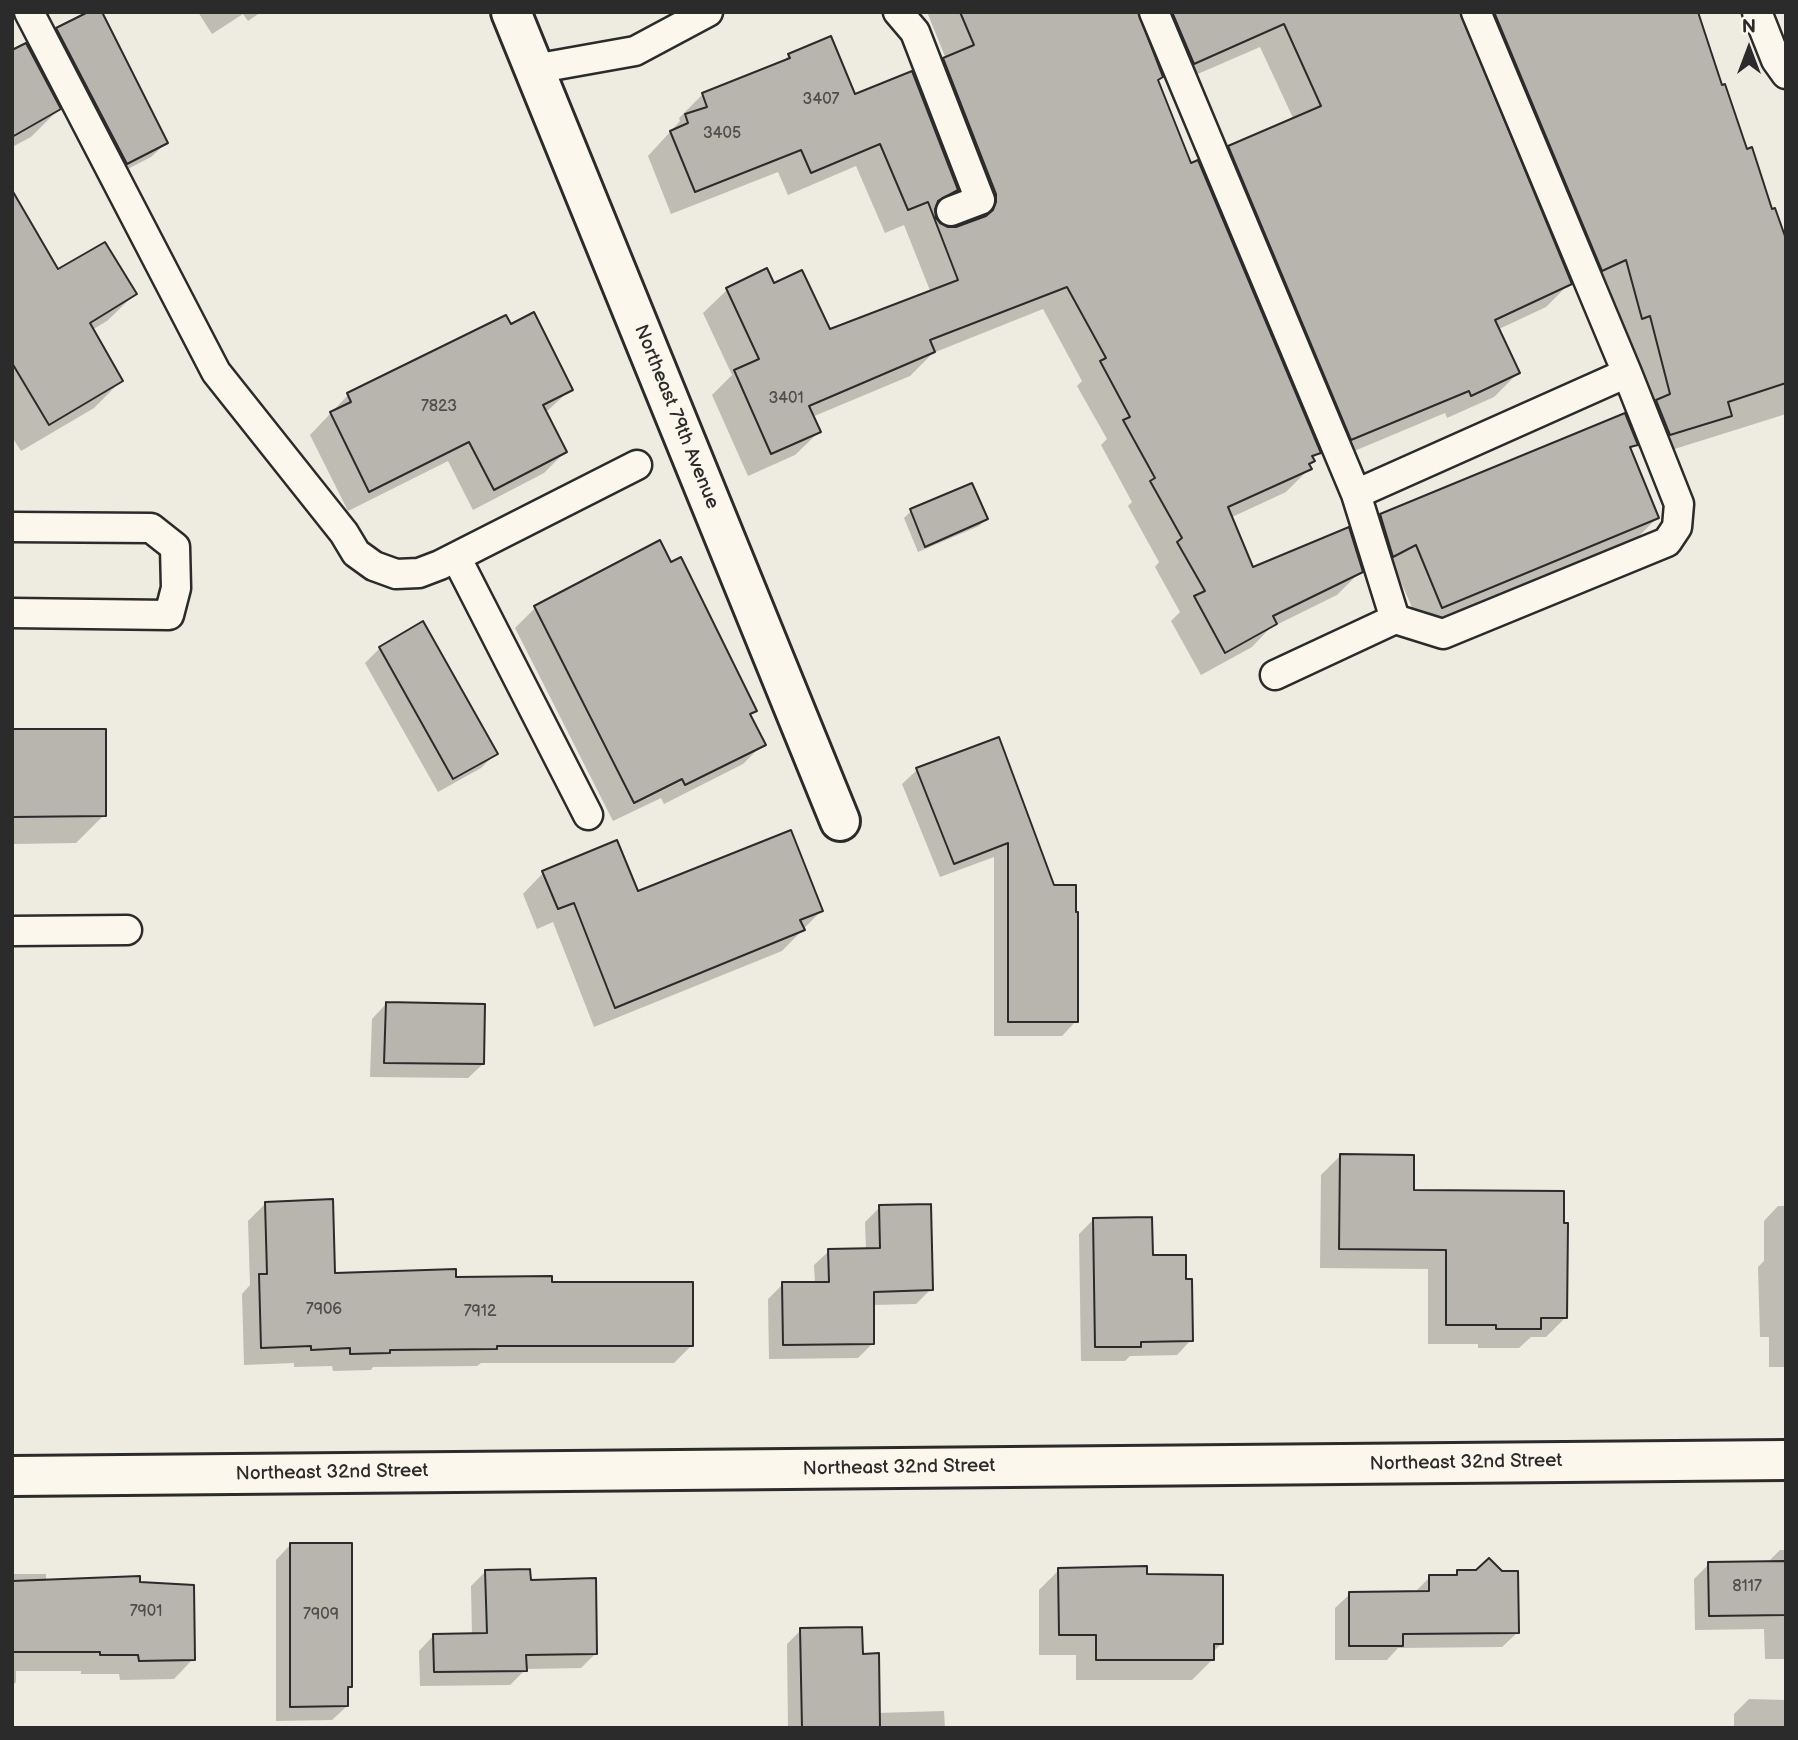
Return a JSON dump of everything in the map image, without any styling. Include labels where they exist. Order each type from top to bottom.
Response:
[{"type":"street","name":"Northeast 79th Avenue","points":[[511,12],[841,821]]},
{"type":"street","name":"Northeast 32nd Street","points":[[12,1476],[1786,1460]]},
{"type":"lane","points":[[29,12],[216,372],[344,533],[356,553],[374,566],[396,574],[419,573],[637,465]]},
{"type":"lane","points":[[534,69],[635,51],[708,12]]},
{"type":"lane","points":[[898,12],[915,32],[980,200],[951,211]]},
{"type":"lane","points":[[1154,12],[1356,494],[1395,620]]},
{"type":"lane","points":[[1275,675],[1395,620],[1443,634],[1667,542],[1676,527],[1679,503],[1476,12]]},
{"type":"lane","points":[[1756,12],[1776,60],[1786,74]]},
{"type":"lane","points":[[1356,494],[1627,373]]},
{"type":"lane","points":[[12,527],[151,528],[175,547],[176,588],[169,615],[12,613]]},
{"type":"lane","points":[[456,556],[588,815]]},
{"type":"lane","points":[[12,931],[127,930]]},
{"type":"building","points":[[88,12],[102,12],[168,143],[127,164],[56,28]]},
{"type":"building","points":[[960,12],[1138,12],[1163,77],[1158,80],[1191,163],[1198,160],[1321,453],[1312,456],[1315,461],[1309,464],[1312,469],[1228,507],[1253,567],[1349,527],[1363,572],[1273,616],[1277,624],[1225,653],[1194,596],[1205,591],[1177,542],[1182,538],[1150,481],[1155,478],[1123,420],[1130,417],[1100,361],[1106,358],[1067,287],[930,340],[935,352],[809,406],[821,432],[771,454],[734,370],[759,359],[726,288],[767,268],[774,283],[802,270],[830,329],[958,280],[928,202],[908,210],[880,144],[811,173],[801,150],[695,192],[670,131],[688,123],[685,114],[707,107],[702,93],[790,58],[788,54],[831,36],[855,94],[912,71],[958,190],[938,201],[935,209],[940,223],[956,227],[986,216],[993,210],[996,194],[943,58],[974,45]]},
{"type":"building","points":[[1172,12],[1460,12],[1572,284],[1495,320],[1520,373],[1471,396],[1469,391],[1351,440],[1228,146],[1321,106],[1284,24],[1194,64]]},
{"type":"building","points":[[1494,12],[1698,12],[1722,85],[1725,84],[1747,149],[1752,147],[1772,209],[1775,208],[1786,239],[1786,383],[1728,402],[1732,416],[1670,435],[1656,400],[1670,394],[1650,316],[1642,319],[1626,260],[1602,271]]},
{"type":"building","points":[[26,43],[61,109],[12,137],[12,50]]},
{"type":"building","points":[[12,190],[58,269],[105,242],[137,294],[90,323],[123,381],[49,425],[12,363]]},
{"type":"building","points":[[534,312],[573,390],[543,405],[567,452],[494,490],[469,442],[369,492],[330,412],[351,402],[347,393],[506,315],[511,324]]},
{"type":"building","points":[[1625,413],[1638,445],[1630,447],[1659,518],[1442,608],[1416,545],[1393,557],[1380,514]]},
{"type":"building","points":[[972,483],[988,519],[925,547],[910,509]]},
{"type":"building","points":[[660,540],[671,562],[681,557],[757,711],[750,714],[766,745],[685,785],[682,779],[634,803],[534,606]]},
{"type":"building","points":[[423,621],[498,754],[453,779],[379,647]]},
{"type":"building","points":[[12,729],[106,729],[106,816],[12,817]]},
{"type":"building","points":[[999,737],[1054,885],[1076,885],[1078,1022],[1008,1022],[1008,843],[954,864],[916,768]]},
{"type":"building","points":[[791,830],[823,911],[800,920],[805,930],[615,1008],[574,903],[558,909],[542,871],[617,840],[638,891]]},
{"type":"building","points":[[386,1002],[485,1004],[484,1064],[384,1063]]},
{"type":"building","points":[[1340,1154],[1414,1155],[1414,1190],[1564,1191],[1564,1223],[1568,1223],[1567,1318],[1541,1318],[1541,1329],[1496,1329],[1496,1325],[1446,1325],[1446,1250],[1339,1249]]},
{"type":"building","points":[[333,1199],[335,1273],[456,1269],[456,1277],[552,1276],[552,1282],[693,1282],[693,1346],[497,1346],[497,1349],[390,1350],[390,1353],[350,1354],[350,1348],[261,1348],[259,1274],[267,1274],[265,1202]]},
{"type":"building","points":[[931,1204],[933,1290],[874,1292],[874,1344],[783,1345],[782,1282],[829,1282],[828,1249],[880,1248],[879,1205]]},
{"type":"building","points":[[1152,1217],[1153,1255],[1186,1255],[1186,1279],[1192,1279],[1193,1341],[1141,1342],[1141,1347],[1095,1347],[1093,1218]]},
{"type":"building","points":[[290,1543],[352,1543],[352,1687],[348,1687],[348,1706],[290,1707]]},
{"type":"building","points":[[1489,1558],[1502,1571],[1518,1571],[1519,1633],[1403,1634],[1403,1646],[1349,1646],[1349,1592],[1429,1591],[1429,1575],[1457,1575],[1457,1570],[1476,1570]]},
{"type":"building","points":[[1786,1561],[1786,1615],[1709,1616],[1708,1562]]},
{"type":"building","points":[[1147,1566],[1147,1574],[1223,1575],[1223,1644],[1214,1644],[1214,1660],[1096,1660],[1096,1635],[1059,1635],[1058,1568]]},
{"type":"building","points":[[530,1569],[531,1580],[596,1578],[597,1654],[526,1655],[527,1671],[434,1672],[433,1634],[487,1633],[485,1570]]},
{"type":"building","points":[[140,1576],[140,1582],[194,1585],[195,1660],[139,1661],[138,1655],[100,1655],[100,1652],[12,1652],[12,1581]]},
{"type":"building","points":[[862,1627],[863,1654],[879,1653],[880,1728],[802,1728],[800,1628]]}]
